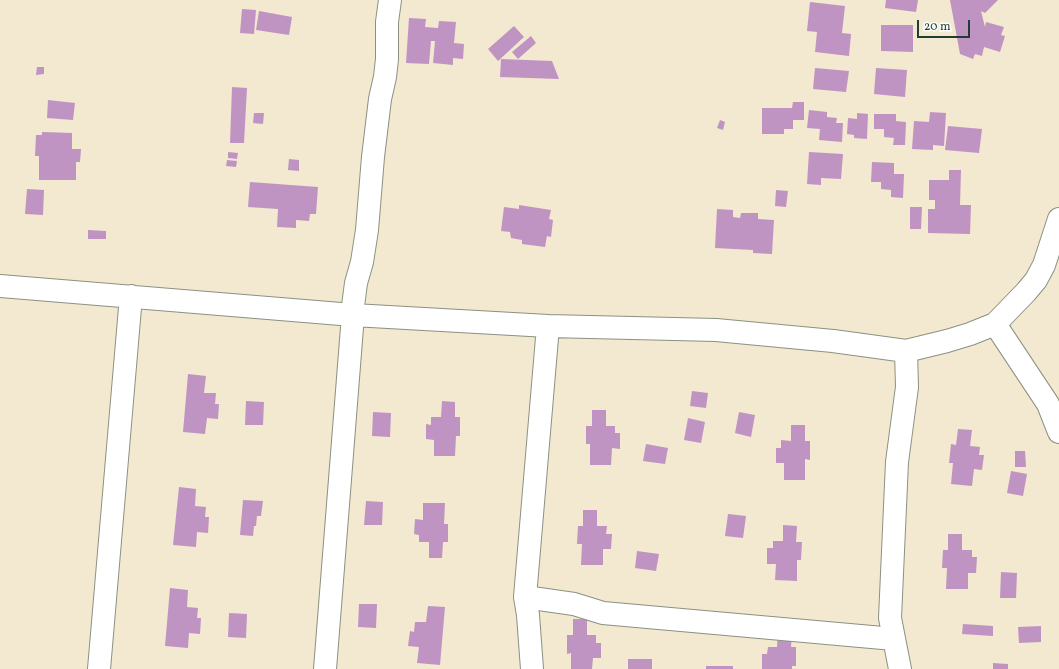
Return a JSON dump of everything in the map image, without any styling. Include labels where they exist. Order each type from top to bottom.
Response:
[{"type":"street","points":[[325,669],[354,297],[367,230],[373,157],[380,99],[387,59],[387,22],[390,0]]},
{"type":"street","points":[[0,286],[353,315],[548,326],[716,330],[833,341],[906,351],[947,341],[995,324],[1036,280],[1044,265],[1059,219]]},
{"type":"street","points":[[99,669],[131,296]]},
{"type":"street","points":[[995,324],[1048,404],[1059,432]]},
{"type":"street","points":[[532,669],[528,615],[525,597],[548,326]]},
{"type":"street","points":[[900,669],[890,618],[897,462],[907,387],[906,351]]},
{"type":"street","points":[[525,597],[574,604],[603,613],[894,639]]},
{"type":"building","points":[[886,0],[918,0],[916,12],[885,8]]},
{"type":"building","points":[[950,0],[998,0],[985,13],[981,11],[985,27],[986,22],[1004,27],[1001,35],[1005,36],[1000,52],[984,47],[982,56],[975,54],[973,59],[960,54]]},
{"type":"building","points":[[810,2],[845,6],[842,33],[851,34],[849,56],[815,52],[817,32],[807,31]]},
{"type":"building","points":[[242,9],[256,10],[254,34],[240,33]]},
{"type":"building","points":[[259,11],[292,17],[289,35],[256,30]]},
{"type":"building","points":[[409,18],[426,19],[425,27],[438,28],[439,21],[456,22],[454,43],[464,44],[463,59],[453,58],[453,65],[433,63],[435,41],[431,41],[429,64],[406,63]]},
{"type":"building","points":[[881,25],[913,25],[913,52],[881,51]]},
{"type":"building","points":[[514,26],[524,37],[498,61],[488,49]]},
{"type":"building","points":[[531,36],[536,43],[518,59],[512,52]]},
{"type":"building","points":[[501,59],[552,61],[559,79],[500,77]]},
{"type":"building","points":[[37,67],[44,67],[44,74],[36,75]]},
{"type":"building","points":[[815,68],[849,71],[846,92],[813,89]]},
{"type":"building","points":[[876,68],[907,70],[905,97],[874,94]]},
{"type":"building","points":[[232,87],[247,88],[244,143],[230,143]]},
{"type":"building","points":[[48,100],[75,103],[73,120],[47,118]]},
{"type":"building","points":[[793,102],[804,102],[804,120],[793,120],[793,129],[784,129],[784,134],[762,134],[762,108],[792,108]]},
{"type":"building","points":[[809,110],[827,112],[827,117],[837,118],[836,123],[843,123],[842,142],[819,140],[820,129],[807,128]]},
{"type":"building","points":[[930,112],[946,113],[944,146],[933,145],[933,150],[912,149],[914,121],[929,122]]},
{"type":"building","points":[[254,113],[264,113],[263,124],[253,123]]},
{"type":"building","points":[[857,113],[868,114],[867,139],[854,138],[854,135],[847,134],[848,118],[857,119]]},
{"type":"building","points":[[874,114],[896,114],[896,121],[906,122],[905,145],[893,145],[894,138],[884,137],[884,129],[874,129]]},
{"type":"building","points":[[720,120],[725,122],[723,130],[717,128]]},
{"type":"building","points":[[948,126],[982,129],[979,153],[945,150]]},
{"type":"building","points":[[42,132],[72,133],[72,149],[81,149],[80,162],[76,162],[76,180],[39,180],[39,156],[35,156],[36,135],[42,135]]},
{"type":"building","points":[[228,152],[238,153],[237,159],[228,158]]},
{"type":"building","points":[[809,152],[843,154],[841,179],[821,178],[821,185],[807,184]]},
{"type":"building","points":[[289,159],[299,160],[299,171],[288,170]]},
{"type":"building","points":[[227,160],[237,161],[236,167],[226,166]]},
{"type":"building","points":[[872,162],[894,163],[894,174],[904,174],[903,198],[891,197],[891,190],[881,189],[881,182],[871,182]]},
{"type":"building","points":[[949,170],[961,170],[960,205],[971,205],[970,234],[928,233],[928,209],[935,209],[935,200],[929,200],[929,180],[949,180]]},
{"type":"building","points":[[250,182],[318,187],[316,214],[310,214],[309,221],[296,220],[296,228],[277,227],[278,209],[248,207]]},
{"type":"building","points":[[27,189],[44,190],[43,215],[25,214]]},
{"type":"building","points":[[776,190],[788,191],[786,207],[775,206]]},
{"type":"building","points":[[519,205],[551,210],[549,219],[553,220],[551,237],[547,236],[545,247],[522,244],[522,240],[511,238],[510,232],[501,231],[504,207],[519,209]]},
{"type":"building","points":[[910,207],[922,207],[921,229],[910,229]]},
{"type":"building","points":[[717,209],[733,210],[733,217],[740,218],[741,213],[758,213],[758,219],[774,220],[772,254],[753,253],[753,250],[715,248]]},
{"type":"building","points":[[88,230],[106,231],[106,239],[88,239]]},
{"type":"building","points":[[188,374],[206,376],[204,393],[216,393],[215,404],[219,404],[218,419],[207,418],[205,434],[183,432]]},
{"type":"building","points":[[692,391],[708,393],[706,408],[690,406]]},
{"type":"building","points":[[246,401],[264,402],[263,425],[245,425]]},
{"type":"building","points":[[442,401],[455,402],[455,417],[460,417],[460,436],[456,436],[455,456],[434,456],[434,440],[426,439],[426,424],[431,425],[431,417],[441,417]]},
{"type":"building","points":[[592,410],[606,410],[606,426],[615,426],[615,433],[620,433],[620,449],[612,448],[611,465],[590,465],[590,444],[586,444],[586,426],[592,426]]},
{"type":"building","points":[[373,412],[391,413],[390,437],[372,436]]},
{"type":"building","points":[[739,412],[755,415],[751,437],[735,433]]},
{"type":"building","points":[[688,418],[705,422],[701,443],[684,440]]},
{"type":"building","points":[[791,425],[805,425],[805,441],[810,441],[810,460],[805,459],[805,480],[784,480],[784,463],[776,463],[776,448],[781,448],[781,440],[791,441]]},
{"type":"building","points":[[958,429],[972,430],[970,446],[980,447],[979,455],[984,455],[982,470],[974,469],[972,486],[951,484],[953,463],[949,463],[951,444],[956,445]]},
{"type":"building","points":[[646,444],[668,448],[665,464],[643,461]]},
{"type":"building","points":[[1015,451],[1025,451],[1026,467],[1015,467]]},
{"type":"building","points":[[1011,471],[1027,474],[1023,496],[1007,493]]},
{"type":"building","points":[[179,487],[196,489],[195,506],[206,507],[205,517],[209,517],[208,533],[197,532],[196,547],[173,545]]},
{"type":"building","points":[[243,500],[263,501],[261,516],[257,516],[253,536],[240,535]]},
{"type":"building","points":[[366,501],[383,502],[382,525],[364,525]]},
{"type":"building","points":[[423,503],[445,503],[444,524],[448,524],[448,542],[443,542],[442,558],[429,558],[429,542],[419,542],[419,535],[414,534],[415,519],[423,520]]},
{"type":"building","points":[[583,510],[597,510],[597,526],[607,526],[606,534],[612,534],[611,549],[603,549],[603,565],[581,565],[582,544],[577,544],[578,526],[583,526]]},
{"type":"building","points":[[728,514],[746,516],[743,538],[725,536]]},
{"type":"building","points":[[783,525],[797,526],[796,542],[802,542],[801,560],[797,560],[797,581],[775,580],[776,564],[767,564],[767,548],[773,548],[773,541],[783,541]]},
{"type":"building","points":[[948,534],[962,534],[962,550],[972,550],[972,557],[977,557],[976,573],[968,573],[968,589],[946,589],[947,568],[942,568],[943,550],[948,550]]},
{"type":"building","points":[[637,551],[659,554],[656,571],[635,568]]},
{"type":"building","points":[[1001,572],[1017,573],[1016,598],[1000,598]]},
{"type":"building","points":[[170,588],[188,590],[187,607],[198,608],[197,618],[201,618],[200,634],[189,633],[188,648],[165,646]]},
{"type":"building","points":[[359,604],[377,604],[376,628],[358,627]]},
{"type":"building","points":[[428,606],[445,607],[440,665],[417,663],[419,647],[408,646],[410,631],[414,632],[415,622],[426,622]]},
{"type":"building","points":[[229,613],[247,614],[246,638],[228,637]]},
{"type":"building","points":[[573,619],[587,619],[587,635],[596,635],[596,643],[601,643],[601,658],[593,658],[592,669],[571,669],[571,653],[567,654],[567,635],[573,635]]},
{"type":"building","points":[[963,624],[993,626],[993,636],[962,634]]},
{"type":"building","points":[[1041,626],[1041,642],[1019,643],[1018,627]]},
{"type":"building","points":[[778,631],[792,631],[791,647],[796,647],[796,666],[792,666],[792,669],[762,669],[762,654],[767,654],[768,647],[777,647]]},
{"type":"building","points":[[628,659],[652,659],[652,669],[628,669]]},
{"type":"building","points":[[993,663],[1008,664],[1008,669],[993,669]]},
{"type":"building","points":[[706,666],[733,666],[733,669],[706,669]]}]
